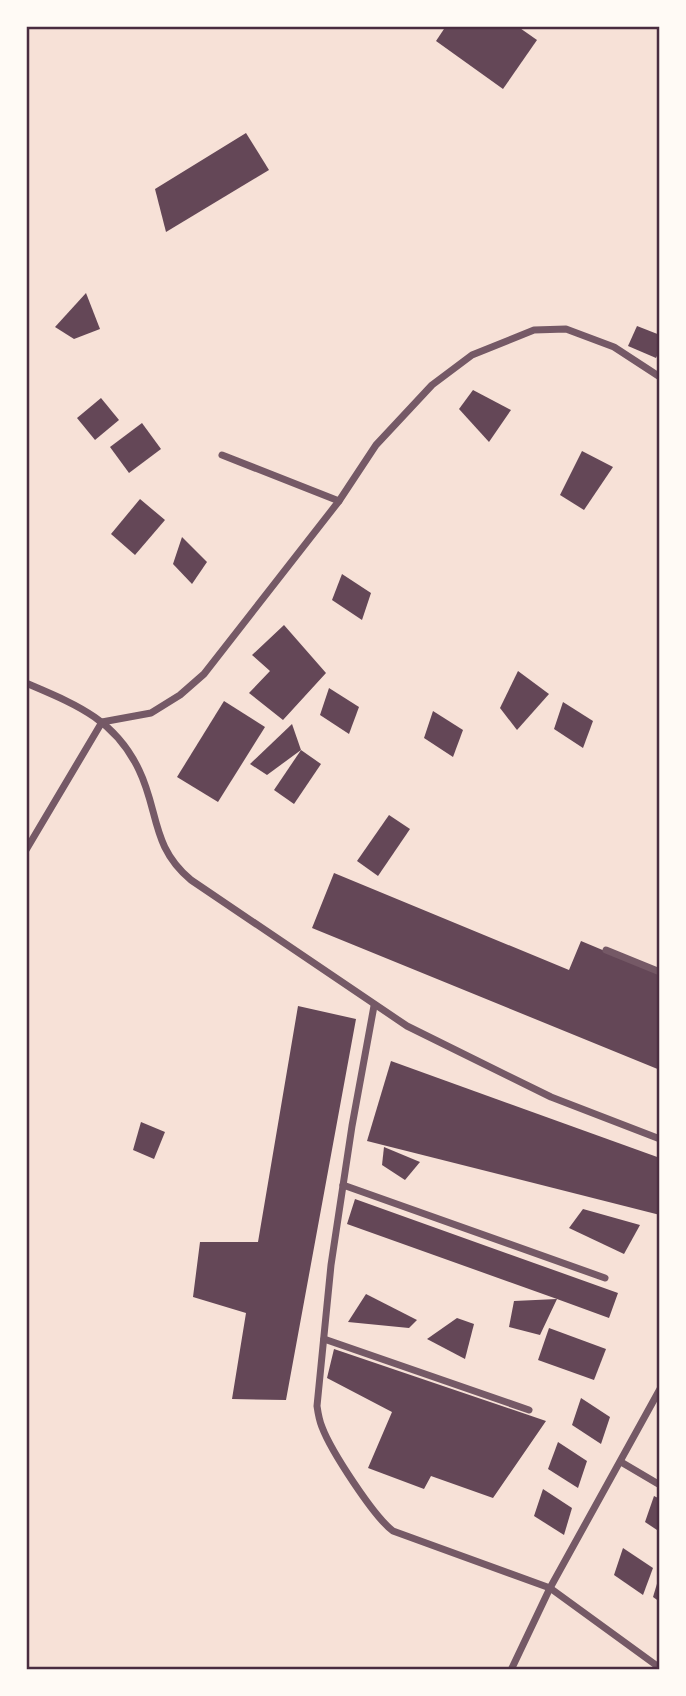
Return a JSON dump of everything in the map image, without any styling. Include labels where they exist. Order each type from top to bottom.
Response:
[{"type":"street","points":[[26,850],[102,722],[151,713],[180,695],[204,674],[339,500],[376,445],[432,385],[472,355],[534,330],[566,329],[614,347],[660,377]]},
{"type":"street","points":[[222,455],[339,500]]},
{"type":"street","points":[[26,684],[85,709],[118,736],[140,771],[161,841],[167,853],[186,875],[292,946],[374,1006],[407,1026],[551,1097],[660,1139]]},
{"type":"street","points":[[606,950],[660,972]]},
{"type":"street","points":[[374,1006],[342,1185],[331,1265],[317,1406],[322,1428],[332,1448],[383,1523],[393,1531],[550,1588],[660,1668]]},
{"type":"street","points":[[342,1185],[605,1278]]},
{"type":"street","points":[[324,1339],[529,1410]]},
{"type":"street","points":[[512,1670],[550,1588],[660,1389]]},
{"type":"street","points":[[621,1462],[660,1485]]},
{"type":"building","points":[[446,26],[517,26],[537,40],[503,89],[436,41]]},
{"type":"building","points":[[246,133],[269,170],[166,232],[155,189]]},
{"type":"building","points":[[86,293],[100,329],[74,339],[55,327]]},
{"type":"building","points":[[637,326],[660,335],[660,350],[656,358],[628,346]]},
{"type":"building","points":[[473,390],[511,410],[489,442],[459,409]]},
{"type":"building","points":[[101,398],[119,420],[95,440],[77,418]]},
{"type":"building","points":[[142,423],[161,449],[129,473],[110,447]]},
{"type":"building","points":[[582,451],[613,467],[584,510],[560,495]]},
{"type":"building","points":[[140,499],[165,520],[135,555],[111,534]]},
{"type":"building","points":[[182,537],[207,562],[192,584],[173,564]]},
{"type":"building","points":[[342,574],[371,593],[362,620],[332,600]]},
{"type":"building","points":[[284,625],[326,673],[283,720],[249,693],[270,671],[252,655]]},
{"type":"building","points":[[518,671],[549,694],[517,730],[500,708]]},
{"type":"building","points":[[329,688],[359,707],[349,734],[320,715]]},
{"type":"building","points":[[224,701],[265,727],[218,802],[177,777]]},
{"type":"building","points":[[563,702],[593,721],[583,748],[554,729]]},
{"type":"building","points":[[433,711],[463,730],[453,757],[424,738]]},
{"type":"building","points":[[292,724],[301,750],[267,775],[250,764]]},
{"type":"building","points":[[301,750],[321,764],[294,804],[274,790]]},
{"type":"building","points":[[389,815],[410,829],[378,876],[357,861]]},
{"type":"building","points":[[334,873],[569,970],[581,941],[660,974],[660,1070],[312,928]]},
{"type":"building","points":[[298,1006],[356,1019],[286,1400],[232,1399],[246,1313],[193,1297],[200,1242],[258,1242]]},
{"type":"building","points":[[391,1061],[660,1158],[660,1215],[367,1141]]},
{"type":"building","points":[[141,1122],[165,1132],[154,1159],[133,1150]]},
{"type":"building","points":[[384,1147],[420,1162],[405,1180],[382,1165]]},
{"type":"building","points":[[355,1199],[618,1293],[609,1318],[347,1224]]},
{"type":"building","points":[[583,1209],[640,1225],[624,1254],[569,1228]]},
{"type":"building","points":[[366,1294],[417,1320],[409,1328],[348,1322]]},
{"type":"building","points":[[557,1299],[540,1335],[509,1327],[514,1301]]},
{"type":"building","points":[[457,1318],[474,1324],[465,1359],[427,1339]]},
{"type":"building","points":[[549,1328],[606,1349],[594,1380],[538,1360]]},
{"type":"building","points":[[334,1349],[546,1421],[493,1498],[431,1476],[424,1489],[368,1468],[392,1412],[327,1378]]},
{"type":"building","points":[[581,1398],[610,1417],[601,1444],[572,1425]]},
{"type":"building","points":[[558,1442],[587,1461],[578,1488],[548,1469]]},
{"type":"building","points":[[543,1489],[572,1508],[564,1535],[534,1516]]},
{"type":"building","points":[[654,1496],[660,1499],[660,1532],[645,1522]]},
{"type":"building","points":[[623,1548],[653,1568],[643,1595],[614,1575]]},
{"type":"building","points":[[660,1578],[660,1602],[653,1597]]}]
